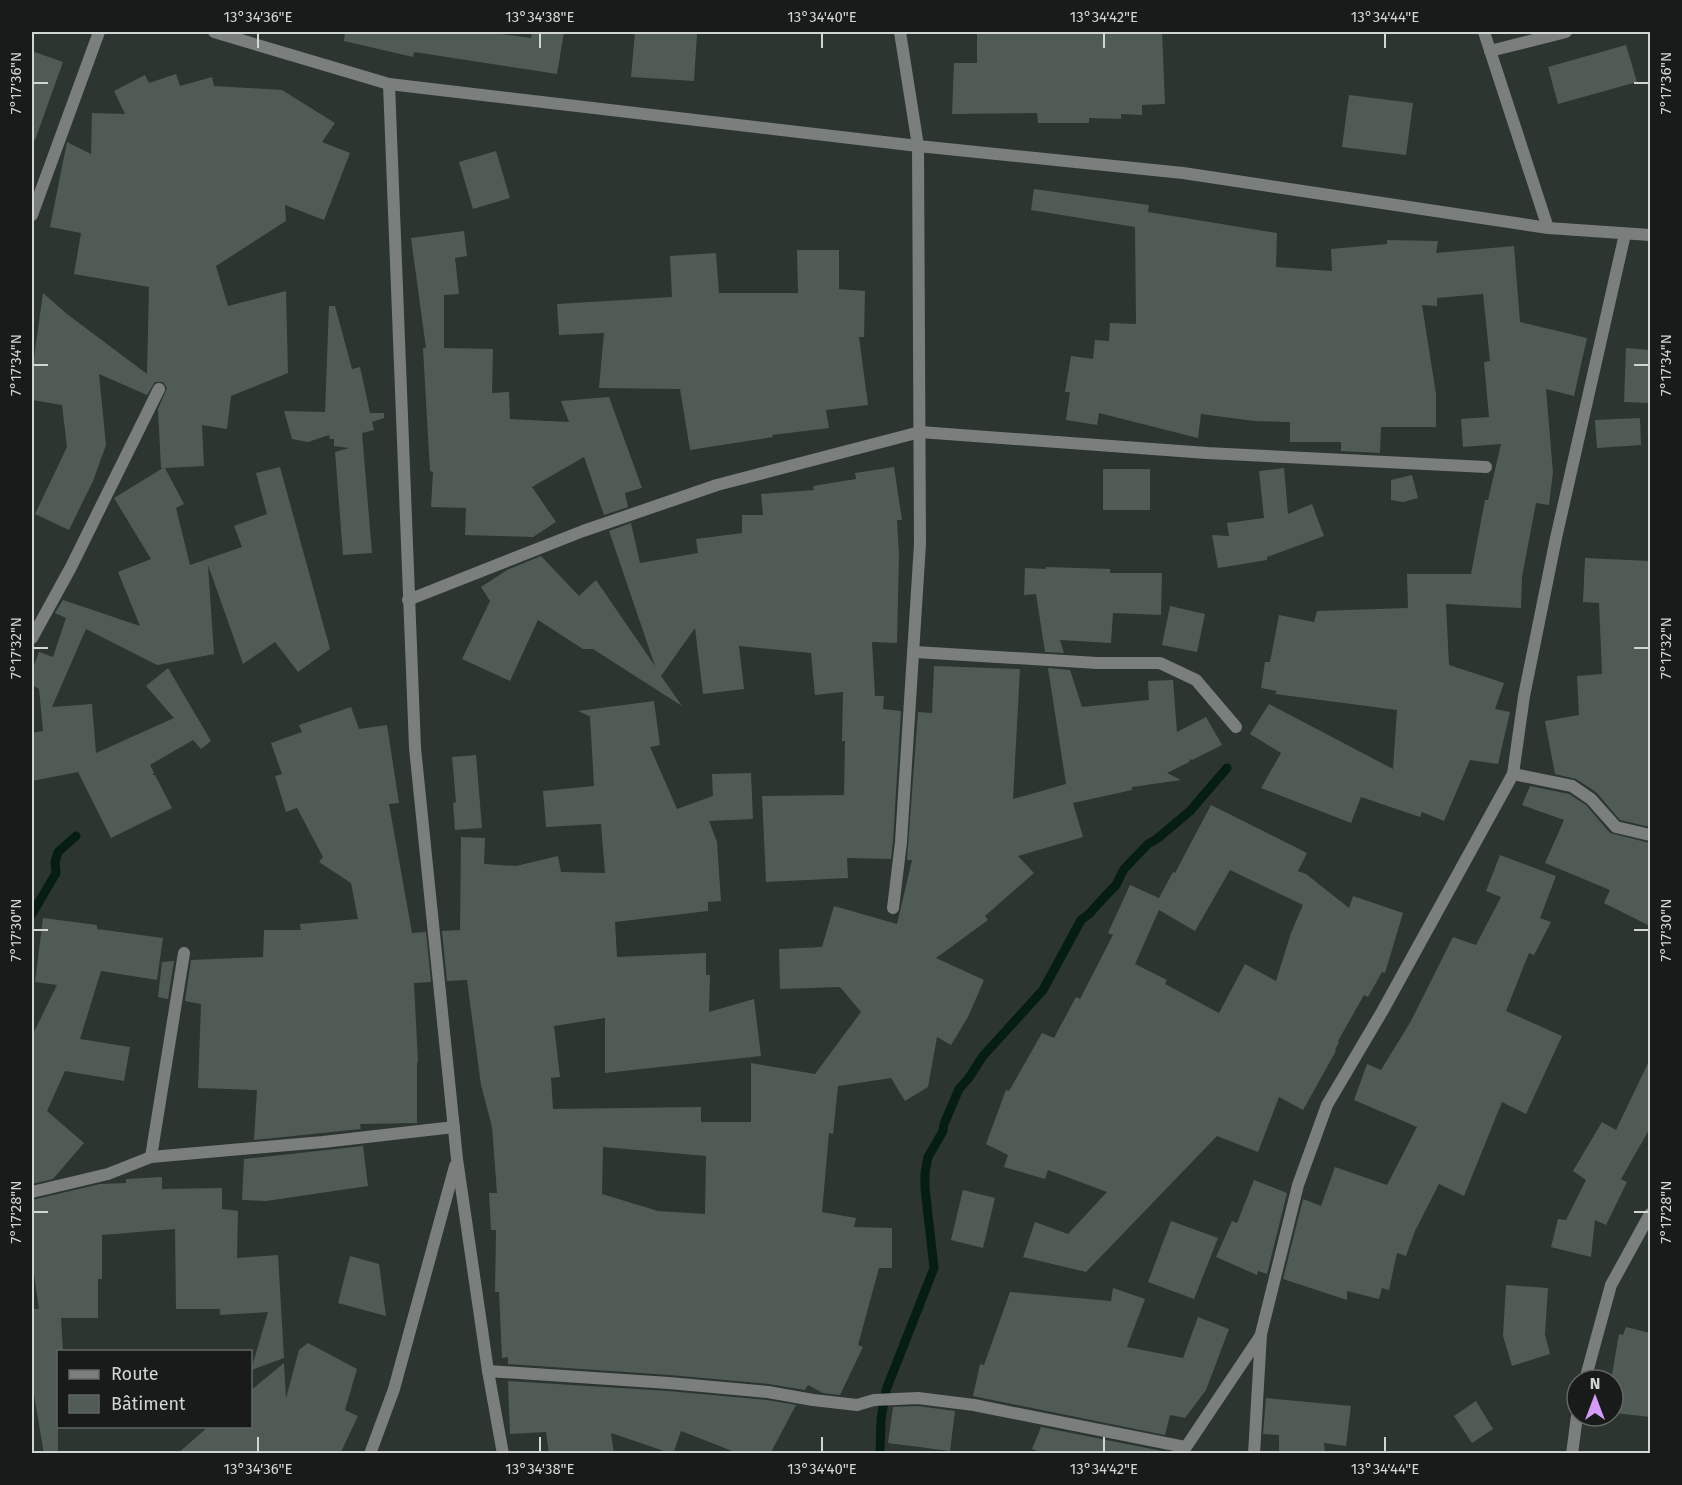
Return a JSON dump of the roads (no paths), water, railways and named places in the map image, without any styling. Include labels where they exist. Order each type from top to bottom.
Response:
[{"type":"street","points":[[32,215],[99,32]]},
{"type":"street","points":[[214,32],[389,84],[918,146],[1183,173],[1548,228],[1650,235]]},
{"type":"street","points":[[894,908],[915,652],[920,543],[918,146],[900,32]]},
{"type":"street","points":[[1484,32],[1548,228]]},
{"type":"street","points":[[1490,51],[1566,32]]},
{"type":"street","points":[[389,84],[415,748],[457,1159],[488,1371],[503,1454]]},
{"type":"street","points":[[1254,1454],[1261,1334],[1298,1185],[1327,1105],[1389,1000],[1513,774],[1524,696],[1556,538],[1625,234]]},
{"type":"street","points":[[32,638],[71,567],[159,389]]},
{"type":"street","points":[[408,600],[583,531],[717,485],[920,432],[1208,453],[1486,467]]},
{"type":"street","points":[[915,652],[1097,663],[1160,663],[1196,680],[1236,727]]},
{"type":"street","points":[[1513,774],[1572,786],[1591,799],[1616,827],[1650,835]]},
{"type":"street","points":[[151,1157],[184,953]]},
{"type":"street","points":[[32,1191],[108,1174],[151,1157],[323,1142],[454,1127]]},
{"type":"street","points":[[370,1454],[394,1389],[457,1159]]},
{"type":"street","points":[[1588,1368],[1611,1285],[1650,1214]]},
{"type":"street","points":[[488,1371],[768,1392],[857,1405],[874,1400],[918,1398],[974,1405],[1184,1450],[1261,1334]]},
{"type":"street","points":[[1572,1454],[1575,1428]]},
{"type":"waterway","points":[[880,1454],[881,1419],[886,1390],[934,1268],[925,1188],[928,1157],[943,1131],[959,1089],[983,1056],[1043,990],[1081,920],[1116,885],[1124,869],[1148,844],[1190,811],[1227,768]]},
{"type":"waterway","points":[[32,914],[56,873],[55,862],[58,852],[76,836]]}]
